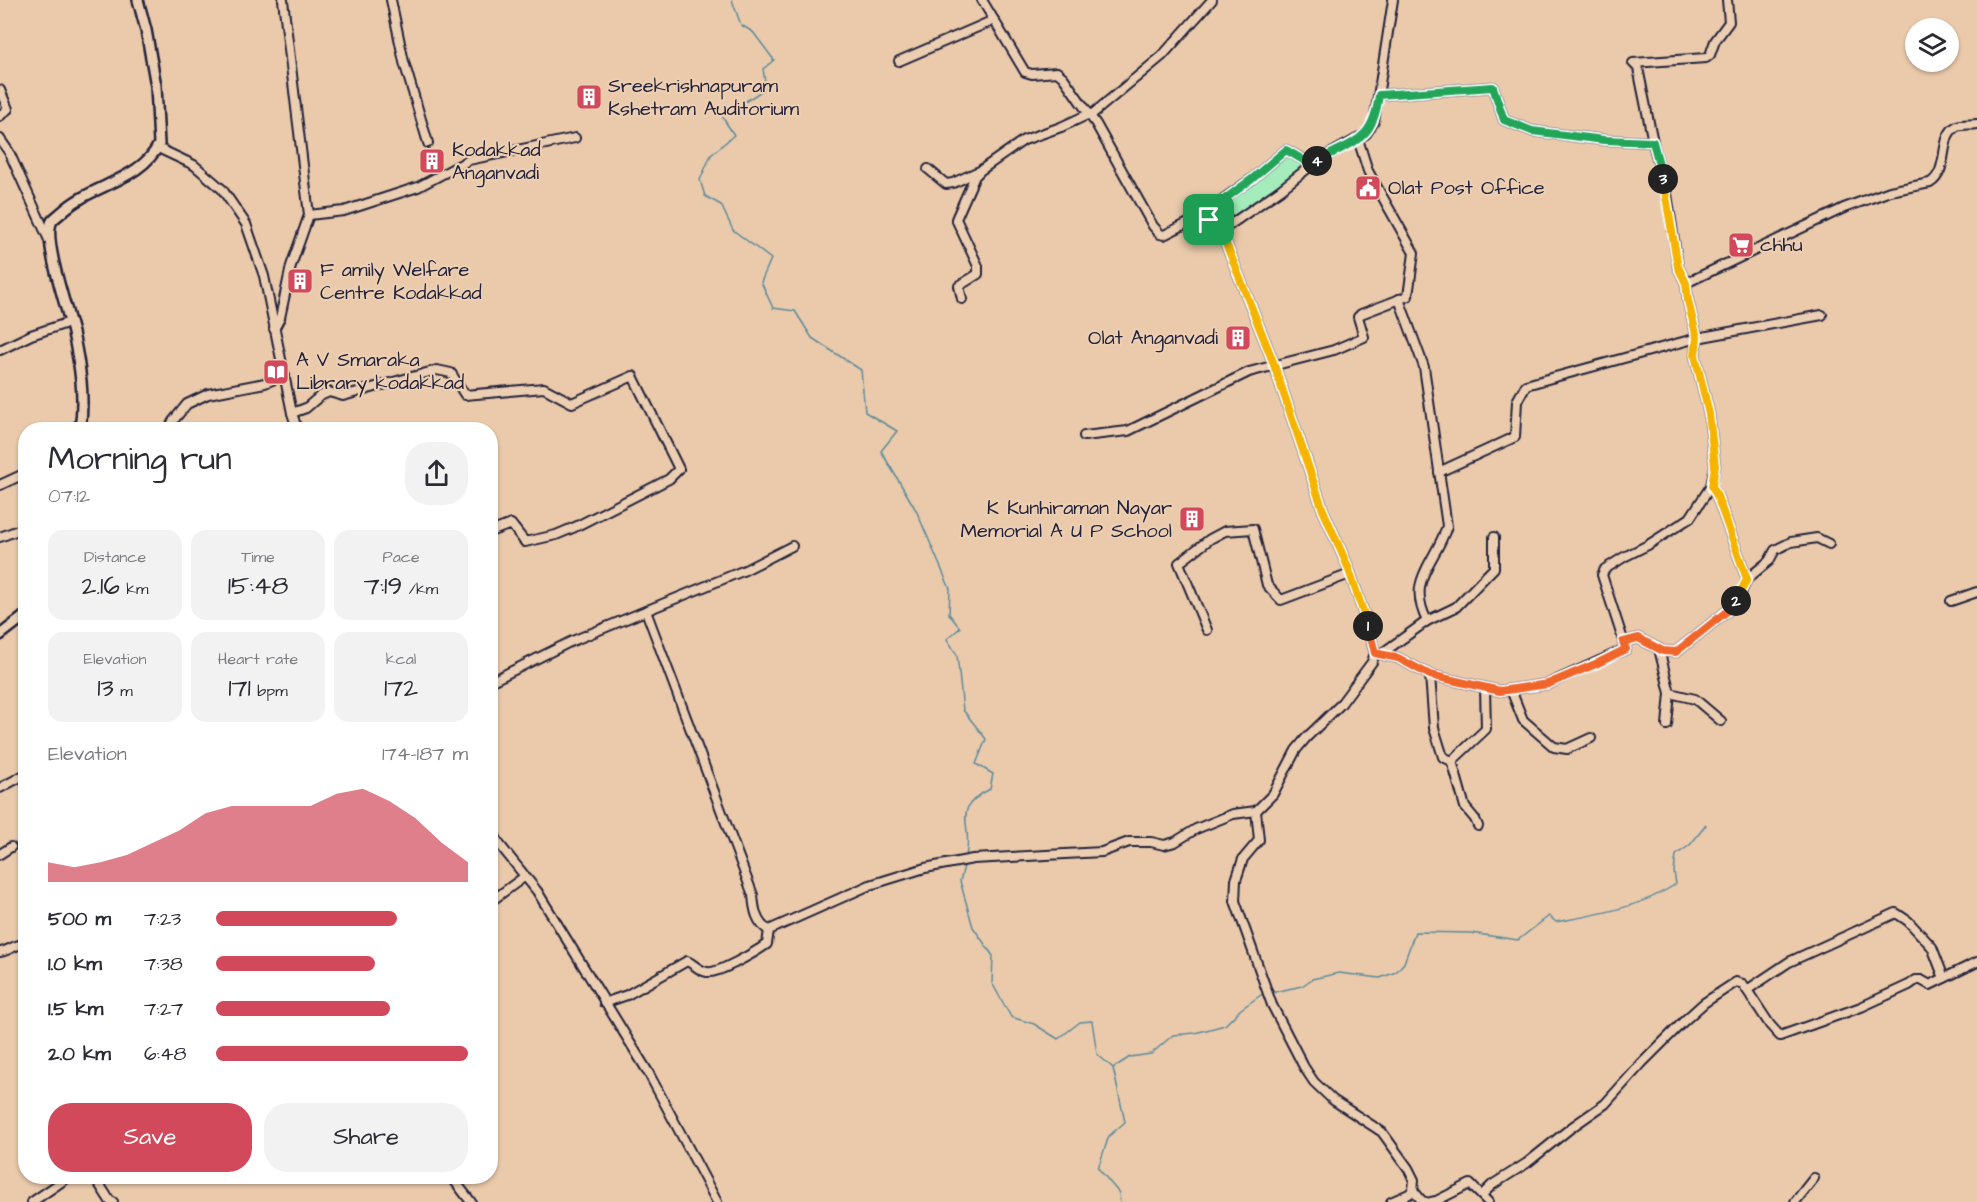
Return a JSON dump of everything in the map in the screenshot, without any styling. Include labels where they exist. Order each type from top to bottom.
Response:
[{"type":"main road","points":[[81,422],[83,411],[81,379],[70,322],[57,279],[50,242],[52,222],[67,208],[87,195],[138,168],[158,148],[156,86],[138,0]]},
{"type":"main road","points":[[0,635],[18,621]]},
{"type":"street","points":[[274,329],[280,318],[291,266],[309,215],[283,0]]},
{"type":"street","points":[[391,0],[404,62],[429,143]]},
{"type":"street","points":[[982,0],[1025,72],[1032,74],[1057,72],[1060,74],[1090,115],[1152,226],[1160,234],[1174,232],[1198,218],[1209,220],[1221,231],[1274,366],[1323,510],[1350,574],[1378,654]]},
{"type":"street","points":[[928,170],[946,184],[953,183],[981,170],[1024,140],[1090,115],[1162,56],[1212,0]]},
{"type":"street","points":[[1221,231],[1312,165],[1366,134],[1374,122],[1393,0]]},
{"type":"street","points":[[1378,654],[1398,658],[1430,675],[1500,691],[1548,684],[1626,649],[1602,575],[1605,569],[1690,518],[1712,486],[1715,466],[1709,414],[1695,355],[1697,338],[1686,283],[1678,267],[1667,194],[1653,142],[1638,68],[1634,63],[1706,58],[1729,22],[1727,0]]},
{"type":"street","points":[[900,61],[994,20]]},
{"type":"street","points":[[1379,95],[1493,87],[1504,120],[1532,131],[1584,138],[1653,142]]},
{"type":"street","points":[[0,90],[8,109],[0,116]]},
{"type":"street","points":[[1686,283],[1844,208],[1890,191],[1930,183],[1940,172],[1946,144],[1951,133],[1957,126],[1977,124]]},
{"type":"street","points":[[309,215],[344,211],[418,186],[469,160],[575,138]]},
{"type":"street","points":[[0,139],[9,152],[50,242]]},
{"type":"street","points":[[1084,436],[1128,431],[1249,372],[1334,350],[1359,340],[1364,337],[1358,317],[1361,314],[1408,296],[1414,253],[1368,171],[1358,139]]},
{"type":"street","points":[[158,148],[194,165],[222,189],[246,224],[264,276],[295,422]]},
{"type":"street","points":[[1209,220],[1218,204],[1286,150],[1312,165]]},
{"type":"street","points":[[962,299],[959,286],[978,274],[978,266],[956,219],[975,176],[981,170]]},
{"type":"street","points":[[1399,299],[1424,366],[1447,526],[1442,542],[1422,575],[1419,605],[1427,621]]},
{"type":"street","points":[[1439,472],[1515,437],[1517,401],[1526,385],[1697,338],[1822,315]]},
{"type":"street","points":[[0,350],[31,335],[70,322]]},
{"type":"street","points":[[292,413],[306,408],[320,396],[329,392],[343,396],[437,370],[451,373],[465,395],[544,388],[572,403],[633,376],[679,469],[669,479],[556,535],[525,542],[511,524],[498,529]]},
{"type":"street","points":[[172,422],[187,404],[208,394],[265,383],[285,375]]},
{"type":"street","points":[[0,485],[18,476]]},
{"type":"street","points":[[1712,486],[1747,579]]},
{"type":"street","points":[[1208,630],[1179,564],[1210,539],[1225,531],[1253,529],[1267,585],[1281,600],[1350,574]]},
{"type":"street","points":[[0,537],[18,531]]},
{"type":"street","points":[[646,611],[753,895],[757,916],[762,927],[769,930],[890,878],[925,868],[965,861],[1102,852],[1129,842],[1164,844],[1175,842],[1196,829],[1233,814],[1256,811],[1273,794],[1296,750],[1340,705],[1378,654],[1427,621],[1456,607],[1494,568],[1494,537]]},
{"type":"street","points":[[1623,642],[1638,638],[1659,649],[1676,652],[1731,608],[1747,579],[1769,561],[1775,550],[1791,542],[1817,538],[1829,544]]},
{"type":"street","points":[[498,678],[570,642],[745,570],[792,546]]},
{"type":"street","points":[[1951,601],[1977,592]]},
{"type":"street","points":[[1659,649],[1670,693],[1667,725]]},
{"type":"street","points":[[1430,675],[1434,728],[1443,757],[1452,760]]},
{"type":"street","points":[[1452,760],[1486,729],[1485,687]]},
{"type":"street","points":[[1511,690],[1522,720],[1554,747],[1567,749],[1591,738]]},
{"type":"street","points":[[1670,693],[1695,699],[1721,721]]},
{"type":"street","points":[[1452,760],[1465,807],[1478,826]]},
{"type":"street","points":[[0,788],[18,778]]},
{"type":"street","points":[[1256,811],[1259,840],[1243,859],[1236,880],[1235,901],[1269,998],[1314,1082],[1333,1100],[1382,1132],[1408,1168],[1414,1180],[1413,1190],[1391,1202]]},
{"type":"street","points":[[498,840],[524,877],[537,891],[648,1072],[717,1202]]},
{"type":"street","points":[[0,854],[11,848]]},
{"type":"street","points":[[498,896],[524,877]]},
{"type":"street","points":[[1747,990],[1789,962],[1896,913],[1908,921],[1932,947],[1944,978]]},
{"type":"street","points":[[604,1003],[627,995],[687,960],[699,970],[710,973],[729,965],[767,944],[769,930]]},
{"type":"street","points":[[0,952],[18,945]]},
{"type":"street","points":[[1482,1196],[1492,1185],[1527,1163],[1605,1104],[1642,1063],[1704,1003],[1736,982],[1743,984],[1780,1036],[1861,1007],[1916,980],[1930,985],[1977,962]]},
{"type":"street","points":[[1795,1202],[1814,1178]]},
{"type":"street","points":[[32,1202],[58,1184]]},
{"type":"street","points":[[99,1184],[110,1201],[114,1202]]},
{"type":"street","points":[[458,1184],[471,1202]]},
{"type":"street","points":[[1413,1190],[1422,1201],[1429,1202],[1470,1185],[1488,1202]]},
{"type":"green space","points":[[1284,154],[1301,164],[1300,169],[1238,216],[1224,211],[1214,218],[1220,205]]},
{"type":"waterway","points":[[732,0],[741,25],[753,32],[774,60],[763,69],[766,88],[737,107],[725,106],[723,118],[734,135],[711,155],[700,180],[705,196],[721,205],[733,230],[771,259],[761,282],[773,308],[795,311],[812,338],[861,370],[865,412],[897,431],[881,451],[916,510],[950,589],[949,614],[960,628],[947,639],[957,655],[963,710],[986,739],[976,764],[993,774],[990,789],[970,804],[966,811],[968,845],[966,856]]},
{"type":"waterway","points":[[1270,993],[1302,986],[1312,979],[1339,973],[1380,978],[1396,972],[1404,963],[1415,932],[1471,933],[1518,940],[1549,916],[1556,922],[1618,909],[1648,899],[1676,884],[1674,872],[1676,855],[1690,845],[1706,825]]},
{"type":"waterway","points":[[965,863],[960,881],[973,927],[993,956],[992,983],[1011,1017],[1034,1024],[1058,1039],[1080,1022],[1092,1021],[1097,1054],[1113,1068],[1125,1122],[1109,1136],[1098,1168],[1119,1193],[1120,1202]]},
{"type":"waterway","points":[[1113,1068],[1130,1057],[1151,1054],[1173,1035],[1195,1033],[1225,1025],[1241,1009],[1265,994]]},
{"type":"place","name":"Sreekrishnapuram Kshetram Auditorium","points":[[589,97]]},
{"type":"place","name":"Kodakkad Anganvadi","points":[[432,161]]},
{"type":"place","name":"Olat Post Office","points":[[1368,188]]},
{"type":"place","name":"chhu","points":[[1741,245]]},
{"type":"place","name":"F amily Welfare Centre Kodakkad","points":[[300,281]]},
{"type":"place","name":"Olat Anganvadi","points":[[1238,338]]},
{"type":"place","name":"A V Smaraka Library kodakkad","points":[[276,372]]},
{"type":"place","name":"K Kunhiraman Nayar Memorial A U P School","points":[[1192,519]]},
{"type":"route","points":[[1493,87],[1504,120],[1532,131],[1604,140],[1653,142],[1667,194],[1678,267],[1686,283],[1697,338],[1695,355],[1709,414],[1715,466],[1712,486],[1747,579],[1731,608],[1676,652],[1663,651],[1638,638],[1623,642],[1626,649],[1548,684],[1500,691],[1430,675],[1398,658],[1375,653],[1348,567],[1323,510],[1272,359],[1221,231],[1209,220],[1218,204],[1286,150],[1312,165],[1366,134],[1374,122],[1379,95],[1493,87]]}]
